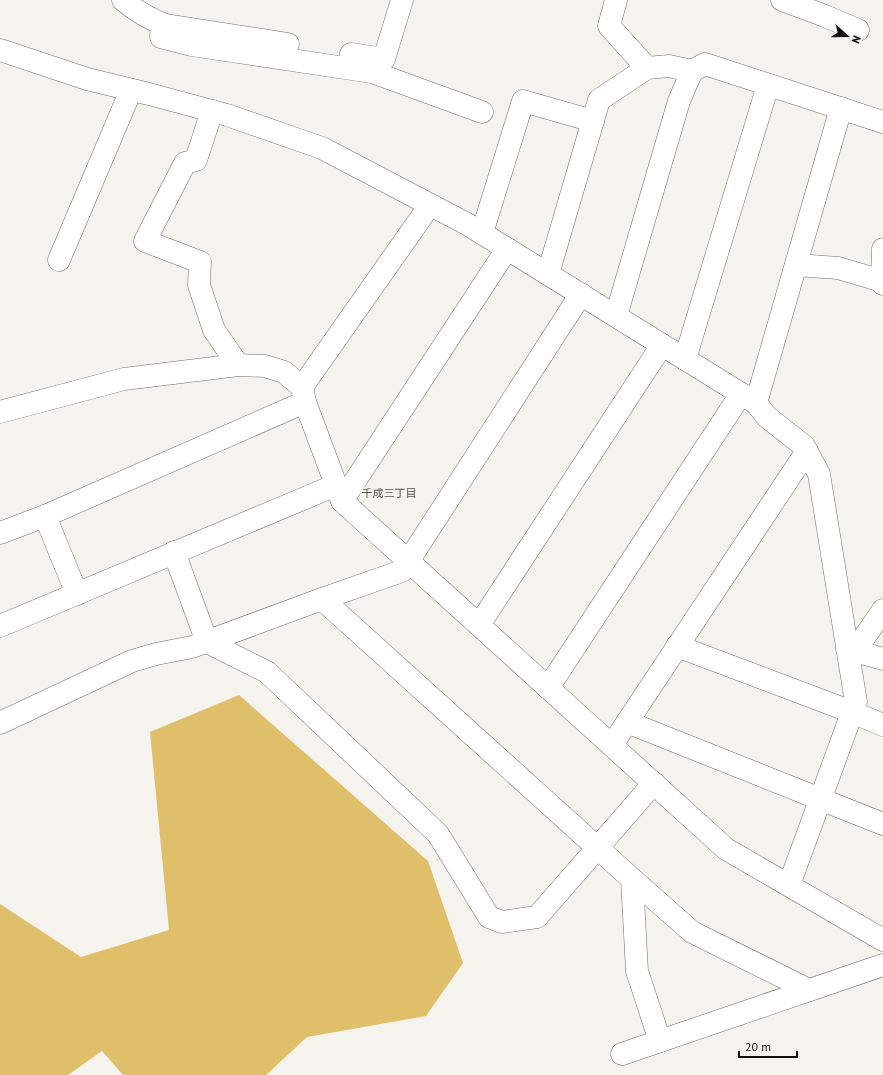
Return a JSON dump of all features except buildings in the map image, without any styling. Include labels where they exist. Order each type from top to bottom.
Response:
[{"type":"street","points":[[123,0],[134,10],[149,19],[166,25],[384,59],[402,0]]},
{"type":"street","points":[[616,0],[609,26],[647,68]]},
{"type":"street","points":[[782,0],[858,30]]},
{"type":"street","points":[[162,24],[161,38],[192,45],[372,72],[482,112]]},
{"type":"street","points":[[0,50],[87,79],[227,115],[322,148],[467,224],[581,294],[748,398],[767,417],[804,446],[819,474],[851,650],[856,702],[789,885]]},
{"type":"street","points":[[616,316],[679,101],[692,71],[705,64],[883,122]]},
{"type":"street","points":[[548,274],[599,100],[647,68],[669,66],[692,71]]},
{"type":"street","points":[[684,359],[768,84]]},
{"type":"street","points":[[59,260],[131,90]]},
{"type":"street","points":[[482,233],[523,102],[593,121]]},
{"type":"street","points":[[548,688],[748,398],[796,265],[842,108]]},
{"type":"street","points":[[212,111],[196,160],[185,163],[145,241],[200,262],[199,285],[214,330],[238,365]]},
{"type":"street","points":[[0,533],[45,516],[304,395],[430,205]]},
{"type":"street","points":[[0,626],[174,552],[339,493],[508,249]]},
{"type":"street","points":[[796,265],[838,268],[882,282],[883,249]]},
{"type":"street","points":[[0,722],[132,661],[156,654],[192,647],[402,570],[581,294]]},
{"type":"street","points":[[479,625],[662,345]]},
{"type":"street","points":[[0,412],[124,379],[238,365],[265,366],[284,372],[304,395],[339,493],[408,561],[726,849],[883,940]]},
{"type":"street","points":[[612,745],[807,451]]},
{"type":"street","points":[[45,516],[77,594]]},
{"type":"street","points":[[174,552],[206,642],[267,672],[438,834],[489,917],[502,922],[537,917],[654,783]]},
{"type":"street","points":[[322,599],[692,932],[809,990]]},
{"type":"street","points":[[851,650],[883,610]]},
{"type":"street","points":[[677,646],[883,725]]},
{"type":"street","points":[[851,650],[883,659]]},
{"type":"street","points":[[627,722],[883,824]]},
{"type":"street","points":[[632,879],[637,971],[660,1041]]},
{"type":"street","points":[[622,1054],[883,965]]},
{"type":"shaded area","points":[[239,695],[428,861],[463,963],[426,1016],[307,1037],[266,1075],[123,1075],[102,1051],[68,1075],[0,1075],[0,904],[81,957],[169,930],[150,732]]},
{"type":"district","name":"千成三丁目","points":[[389,493]]}]
